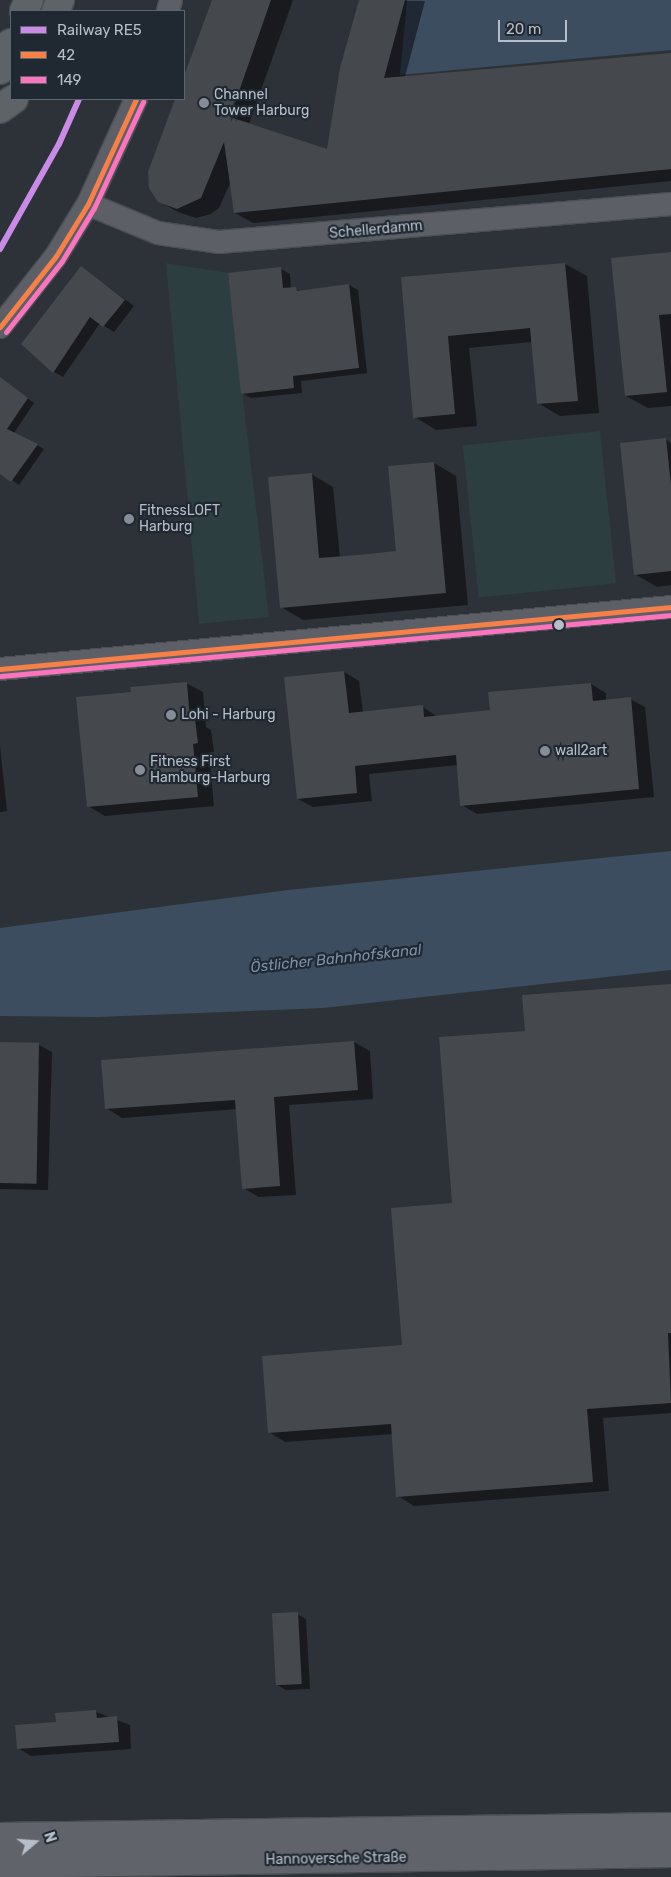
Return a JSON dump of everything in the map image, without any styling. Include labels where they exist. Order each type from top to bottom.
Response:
[{"type":"main road","points":[[0,70],[10,46]]},
{"type":"main road","points":[[0,109],[13,100]]},
{"type":"main road","name":"Hannoversche Straße","points":[[0,1837],[671,1827]]},
{"type":"main road","name":"Hannoversche Straße","points":[[0,1864],[671,1853]]},
{"type":"street","points":[[0,327],[56,256],[88,204],[136,100]]},
{"type":"street","name":"Schellerdamm","points":[[88,204],[158,233],[219,242],[671,204]]},
{"type":"street","points":[[0,669],[671,607]]},
{"type":"shaded area","points":[[166,263],[228,273],[269,617],[199,624]]},
{"type":"shaded area","points":[[600,431],[616,583],[479,598],[463,445]]},
{"type":"water","points":[[407,0],[671,0],[671,50],[400,75]]},
{"type":"water","name":"Östlicher Bahnhofskanal","points":[[671,851],[671,970],[323,1008],[98,1017],[0,1016],[0,928],[288,890]]},
{"type":"building","points":[[212,0],[271,0],[230,117],[327,149],[340,68],[359,0],[405,0],[384,78],[671,53],[671,169],[234,213],[224,142],[201,198],[177,209],[158,202],[149,188],[148,172],[175,100],[185,100],[185,73]]},
{"type":"building","points":[[671,252],[671,314],[659,315],[667,392],[625,396],[611,258]]},
{"type":"building","points":[[565,263],[578,401],[537,404],[530,328],[448,336],[455,414],[413,418],[401,277]]},
{"type":"building","points":[[81,266],[125,300],[103,327],[90,317],[53,373],[21,344]]},
{"type":"building","points":[[281,267],[283,288],[296,287],[297,291],[349,284],[359,368],[293,376],[294,388],[241,394],[228,273]]},
{"type":"building","points":[[0,377],[28,398],[7,429],[38,444],[11,482],[0,474]]},
{"type":"building","points":[[666,438],[671,485],[671,571],[634,575],[620,443]]},
{"type":"building","points":[[434,462],[446,593],[280,608],[268,477],[312,473],[319,558],[358,555],[396,551],[388,466]]},
{"type":"building","points":[[344,671],[349,713],[423,705],[424,717],[490,710],[488,692],[591,683],[593,701],[631,697],[639,789],[460,806],[456,755],[355,766],[357,793],[297,799],[284,677]]},
{"type":"building","name":"Fitness First Hamburg-Harburg","points":[[187,682],[190,720],[195,719],[198,743],[193,744],[198,797],[87,807],[76,697],[131,692],[130,687]]},
{"type":"building","points":[[671,984],[671,1333],[668,1333],[671,1403],[587,1409],[593,1482],[396,1497],[391,1424],[268,1433],[262,1356],[402,1345],[391,1208],[452,1203],[439,1037],[525,1031],[522,995]]},
{"type":"building","points":[[354,1041],[358,1090],[274,1097],[280,1186],[242,1189],[235,1100],[105,1109],[101,1060]]},
{"type":"building","points":[[0,1042],[39,1043],[37,1184],[0,1183]]},
{"type":"building","points":[[298,1612],[302,1684],[276,1685],[272,1613]]},
{"type":"building","points":[[96,1710],[97,1718],[117,1716],[119,1742],[17,1749],[15,1725],[56,1722],[55,1713]]},
{"type":"rail line","name":"RE5","points":[[0,249],[59,144],[79,100]]},
{"type":"transit line","name":"42","points":[[0,327],[56,256],[88,204],[136,100]]},
{"type":"transit line","name":"149","points":[[6,332],[62,261],[94,208],[143,102]]},
{"type":"transit line","name":"42","points":[[0,669],[671,607]]},
{"type":"transit line","name":"149","points":[[1,676],[671,615]]},
{"type":"place","name":"Channel Tower Harburg","points":[[204,103]]},
{"type":"place","name":"FitnessLOFT Harburg","points":[[129,519]]},
{"type":"place","name":"Lohi - Harburg","points":[[171,715]]},
{"type":"place","name":"wall2art","points":[[545,751]]},
{"type":"place","name":"Fitness First Hamburg-Harburg","points":[[140,770]]}]
